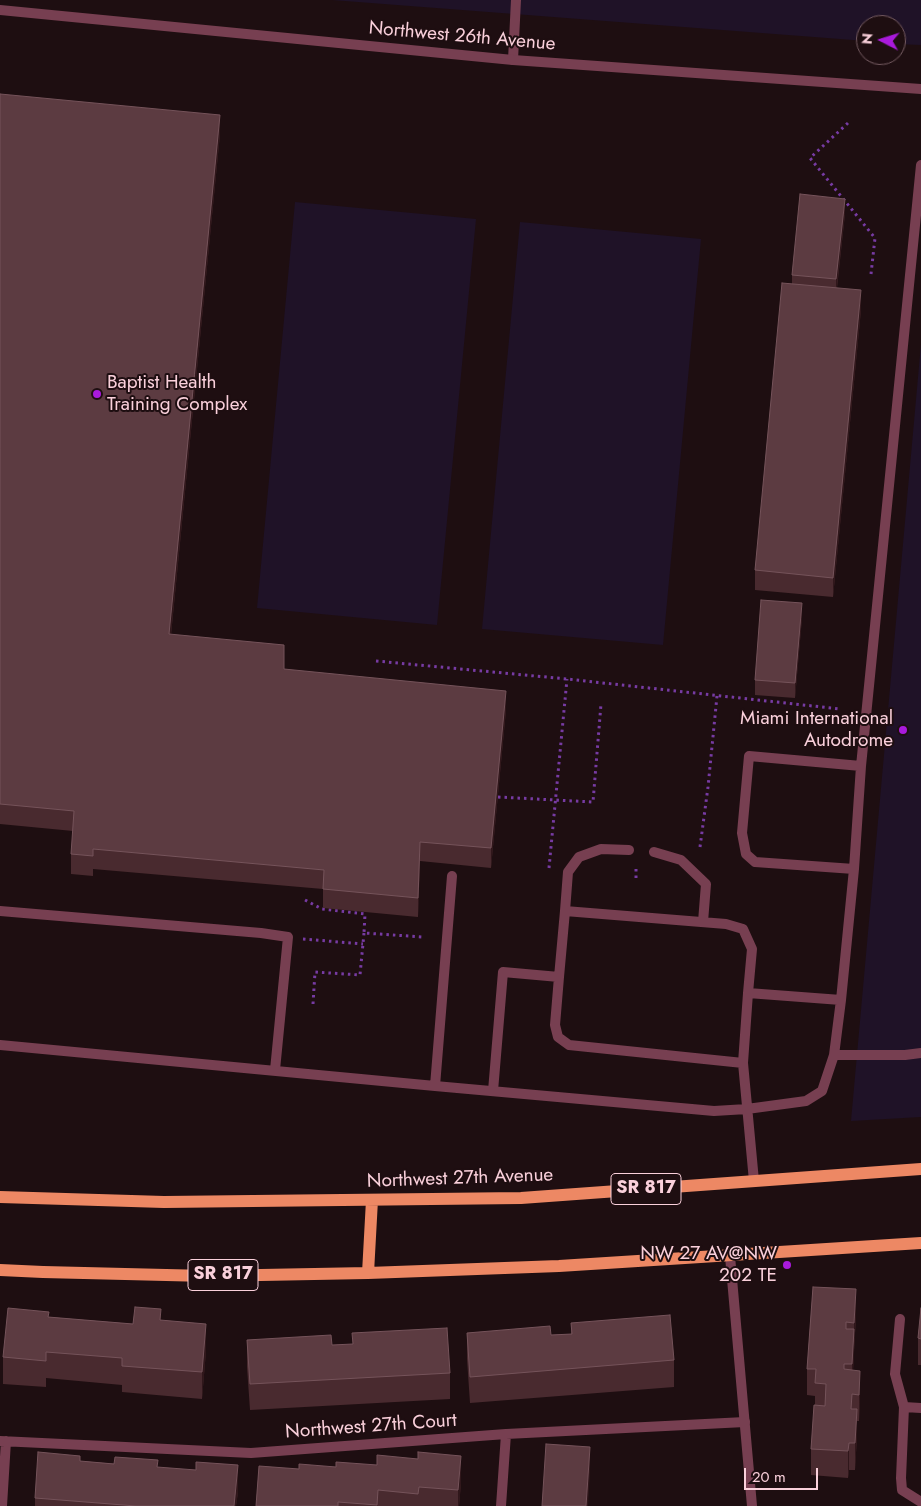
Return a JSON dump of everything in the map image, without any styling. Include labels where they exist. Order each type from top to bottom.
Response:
[{"type":"main road","name":"Northwest 27th Avenue","points":[[0,1197],[164,1202],[521,1198],[921,1169]]},
{"type":"main road","points":[[368,1273],[372,1200]]},
{"type":"main road","name":"SR 817","points":[[0,1270],[208,1276],[368,1273],[559,1266],[921,1243]]},
{"type":"street","points":[[512,60],[516,0]]},
{"type":"street","name":"Northwest 26th Avenue","points":[[0,10],[512,60],[921,89]]},
{"type":"street","points":[[0,1045],[714,1111],[747,1109],[806,1100],[822,1091],[834,1054],[841,1000],[854,869],[861,766],[921,165]]},
{"type":"street","points":[[854,869],[755,862],[746,854],[742,833],[749,756],[861,766]]},
{"type":"street","points":[[629,850],[602,848],[579,857],[568,872],[555,1025],[558,1038],[569,1045],[743,1063]]},
{"type":"street","points":[[654,852],[681,860],[706,884],[704,922]]},
{"type":"street","points":[[435,1086],[452,876]]},
{"type":"street","points":[[0,911],[261,933],[288,937],[275,1070]]},
{"type":"street","points":[[565,911],[726,924],[743,929],[752,948],[743,1063],[754,1181]]},
{"type":"street","points":[[493,1091],[503,972],[559,977]]},
{"type":"street","points":[[748,993],[841,1000]]},
{"type":"street","points":[[834,1054],[906,1055],[921,1053]]},
{"type":"street","points":[[730,1256],[752,1506]]},
{"type":"street","points":[[900,1319],[895,1374],[904,1406],[902,1490],[921,1502]]},
{"type":"street","points":[[904,1406],[921,1408]]},
{"type":"street","name":"Northwest 27th Court","points":[[3,1441],[251,1453],[506,1434],[745,1422]]},
{"type":"street","points":[[501,1506],[506,1434]]},
{"type":"street","points":[[2,1506],[3,1441]]},
{"type":"path","points":[[848,123],[810,158],[875,238],[871,274]]},
{"type":"path","points":[[376,662],[567,679],[840,709]]},
{"type":"path","points":[[549,871],[567,679]]},
{"type":"path","points":[[700,847],[717,696]]},
{"type":"path","points":[[498,797],[593,802],[600,704]]},
{"type":"path","points":[[305,900],[322,909],[365,914],[360,975],[315,972],[313,1004]]},
{"type":"path","points":[[364,933],[423,937]]},
{"type":"path","points":[[288,937],[363,944]]},
{"type":"shaded area","points":[[332,0],[921,0],[921,45],[906,44],[906,15],[856,15],[856,40]]},
{"type":"shaded area","points":[[295,202],[476,219],[437,625],[257,608]]},
{"type":"shaded area","points":[[520,222],[701,239],[663,645],[482,629]]},
{"type":"shaded area","name":"Miami International Autodrome","points":[[921,344],[921,1117],[851,1121]]},
{"type":"building","name":"Baptist Health Training Complex","points":[[0,94],[220,115],[169,634],[284,645],[284,669],[506,691],[491,848],[420,842],[418,898],[323,889],[324,870],[93,849],[93,856],[71,854],[74,811],[0,804]]},
{"type":"building","points":[[800,194],[845,199],[836,279],[792,275]]},
{"type":"building","points":[[782,283],[861,290],[833,578],[755,570]]},
{"type":"building","points":[[761,600],[802,603],[795,683],[755,680]]},
{"type":"building","points":[[813,1287],[856,1289],[854,1323],[846,1322],[846,1329],[854,1329],[852,1364],[844,1364],[844,1369],[860,1371],[859,1395],[852,1394],[851,1409],[857,1409],[855,1443],[849,1443],[848,1451],[811,1449],[814,1405],[825,1406],[826,1384],[815,1383],[816,1369],[807,1369]]},
{"type":"building","points":[[135,1307],[161,1309],[160,1320],[206,1324],[202,1372],[122,1366],[122,1358],[46,1352],[46,1361],[3,1357],[8,1308],[49,1312],[48,1317],[133,1324]]},
{"type":"building","points":[[921,1308],[921,1339],[918,1338]]},
{"type":"building","points":[[670,1315],[674,1360],[470,1377],[467,1333],[550,1326],[551,1335],[572,1334],[571,1323]]},
{"type":"building","points":[[447,1328],[450,1373],[250,1384],[247,1340],[331,1335],[332,1345],[353,1344],[352,1333]]},
{"type":"building","points":[[546,1444],[590,1447],[586,1506],[542,1506]]},
{"type":"building","points":[[38,1452],[80,1456],[80,1461],[114,1464],[115,1457],[158,1460],[157,1467],[196,1470],[196,1462],[238,1465],[234,1506],[136,1506],[35,1498]]},
{"type":"building","points":[[418,1452],[461,1456],[458,1490],[419,1487],[418,1494],[378,1490],[377,1505],[338,1502],[338,1506],[256,1506],[259,1466],[299,1469],[299,1464],[336,1467],[336,1462],[377,1465],[377,1455],[418,1459]]},
{"type":"place","name":"Baptist Health Training Complex","points":[[97,394]]},
{"type":"place","name":"Miami International Autodrome","points":[[903,730]]},
{"type":"place","name":"NW 27 AV@NW 202 TE","points":[[787,1265]]}]
